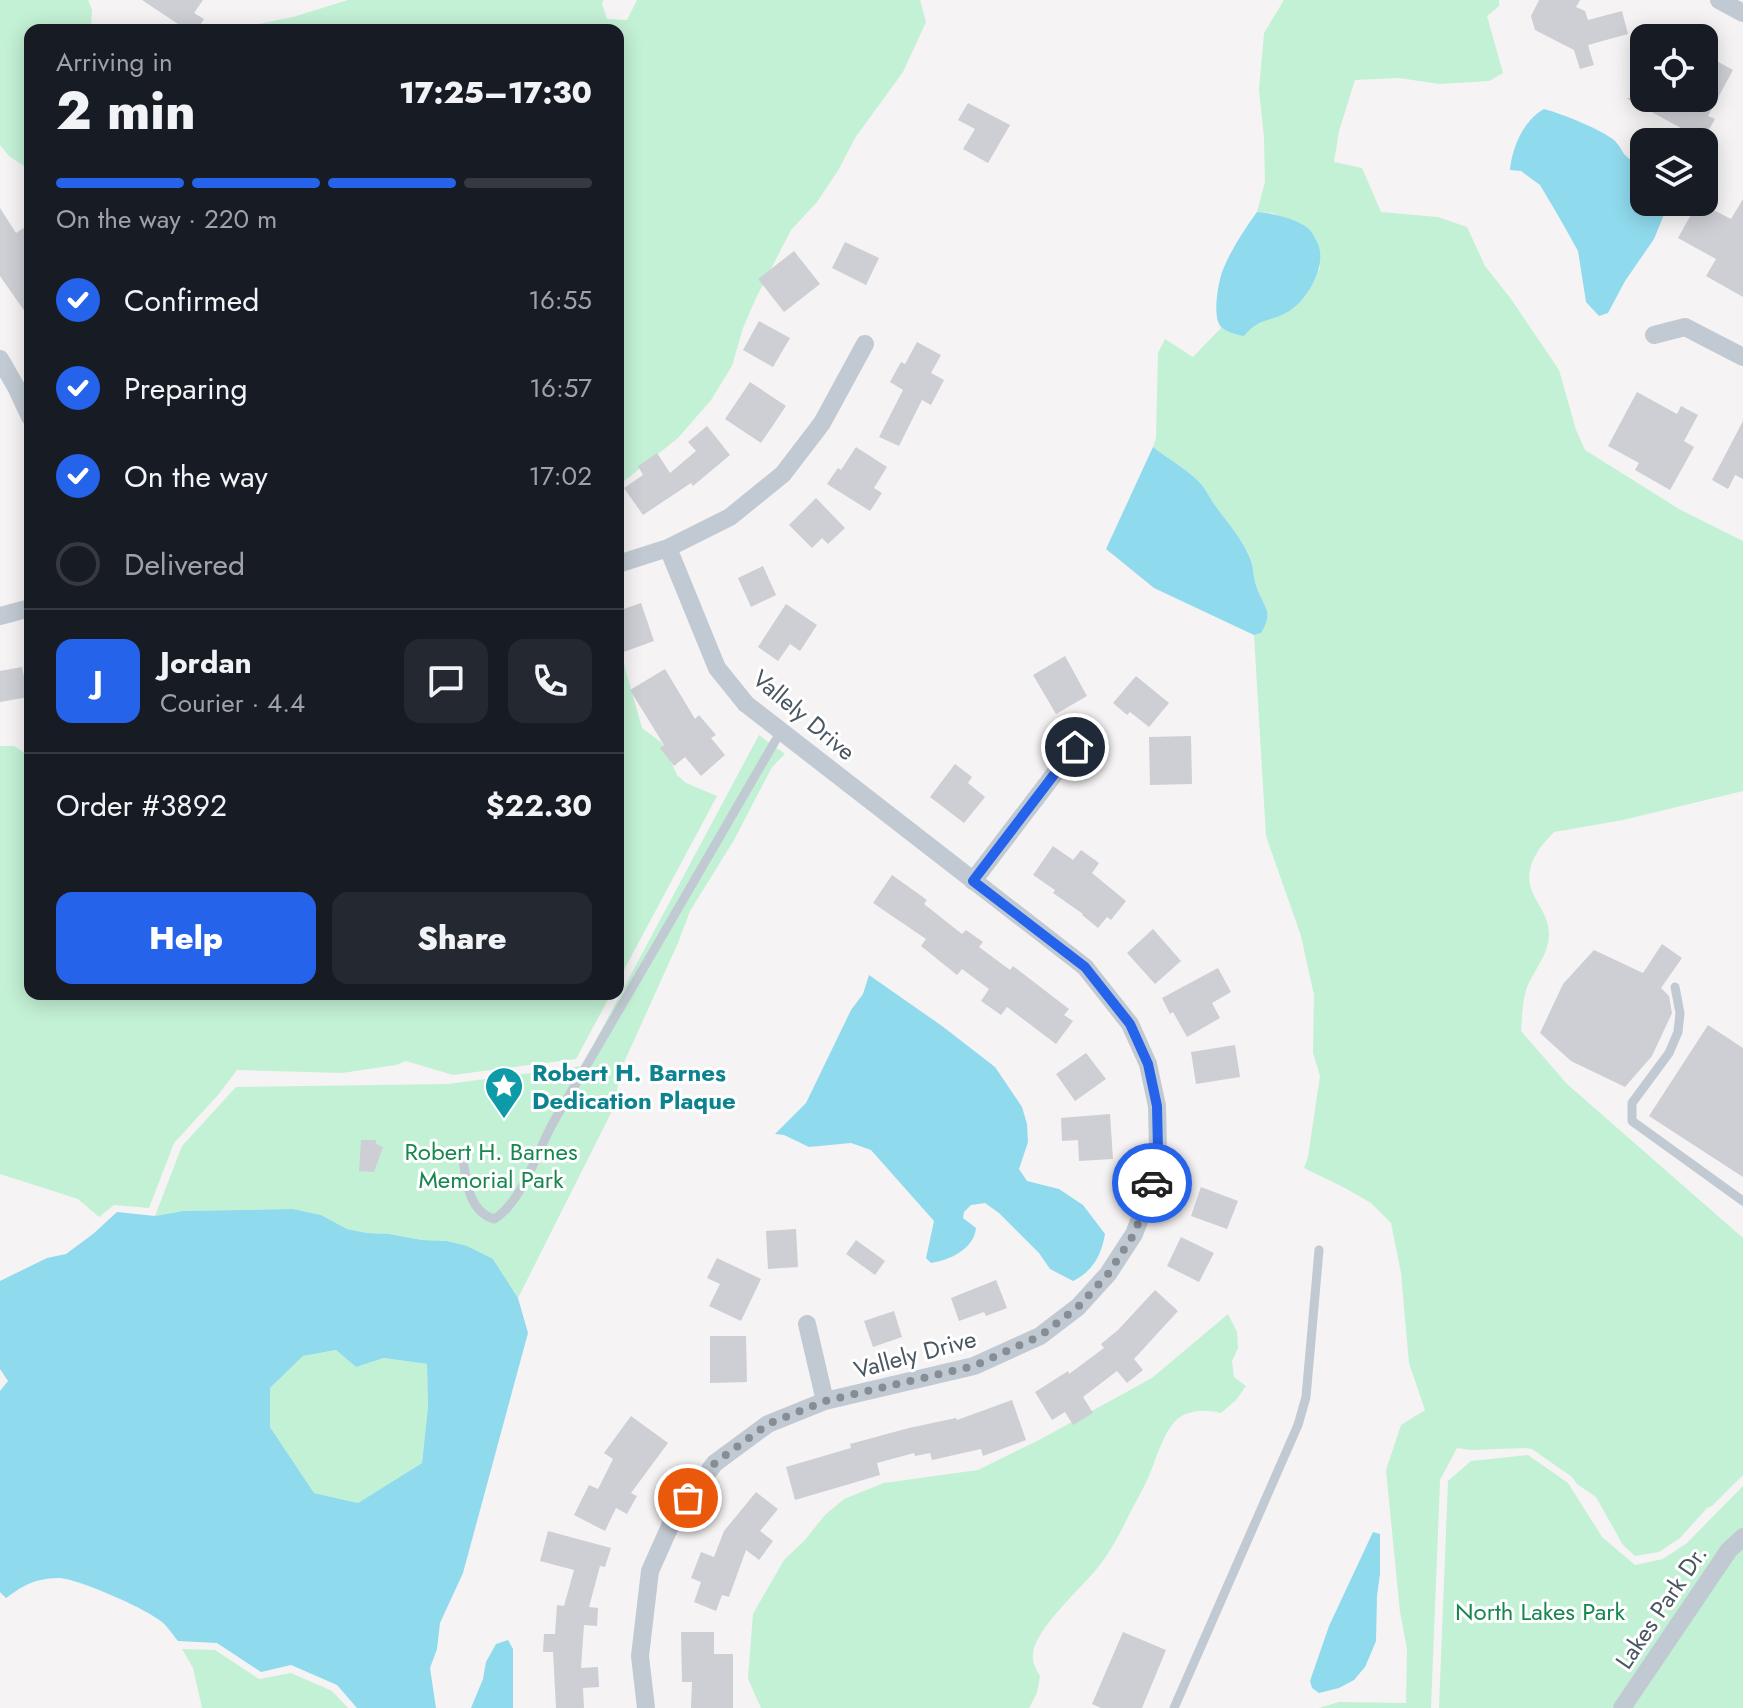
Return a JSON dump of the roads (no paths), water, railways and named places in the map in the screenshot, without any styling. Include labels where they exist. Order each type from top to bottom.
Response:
[{"type":"street","points":[[1719,0],[1743,13]]},
{"type":"street","points":[[1654,335],[1685,327],[1743,357]]},
{"type":"street","points":[[624,562],[668,548],[730,517],[783,474],[822,423],[865,344]]},
{"type":"street","points":[[0,359],[8,389],[24,409]]},
{"type":"street","name":"Vallely Drive","points":[[646,1708],[640,1656],[650,1571],[675,1515],[715,1463],[768,1424],[825,1401],[974,1366],[1040,1336],[1078,1307],[1108,1274],[1134,1234],[1150,1193],[1158,1150],[1157,1106],[1148,1064],[1130,1024],[1085,967],[746,704],[717,668],[668,548]]},
{"type":"street","points":[[0,616],[24,610]]},
{"type":"street","points":[[973,881],[1075,747]]},
{"type":"street","points":[[807,1324],[825,1401]]},
{"type":"street","name":"Lakes Park Dr.","points":[[1622,1708],[1729,1550],[1743,1537]]},
{"type":"lane","points":[[462,1153],[469,1193],[474,1203],[494,1219],[508,1208],[516,1196],[552,1124],[781,731]]},
{"type":"lane","points":[[1675,987],[1680,1013],[1678,1032],[1669,1053],[1632,1103],[1632,1121],[1743,1201]]},
{"type":"lane","points":[[1174,1708],[1298,1425],[1306,1397],[1319,1250]]},
{"type":"water","points":[[1544,109],[1570,118],[1615,141],[1630,158],[1630,216],[1663,216],[1654,239],[1625,281],[1608,313],[1599,316],[1586,302],[1578,251],[1540,185],[1521,171],[1510,170],[1520,135]]},
{"type":"water","points":[[1257,212],[1284,217],[1310,230],[1319,249],[1319,268],[1311,288],[1298,304],[1284,314],[1255,326],[1244,336],[1221,327],[1217,300],[1225,264]]},
{"type":"water","points":[[1153,447],[1202,485],[1242,542],[1267,610],[1267,620],[1261,633],[1254,635],[1154,588],[1106,549]]},
{"type":"water","points":[[869,975],[995,1067],[1022,1107],[1027,1124],[1028,1142],[1019,1169],[1027,1181],[1059,1189],[1083,1205],[1105,1234],[1095,1262],[1086,1273],[1073,1281],[1050,1269],[1039,1253],[985,1203],[971,1205],[964,1212],[963,1218],[976,1228],[966,1248],[931,1263],[926,1258],[934,1221],[871,1150],[851,1143],[809,1147],[775,1134],[806,1103],[851,1010],[863,994]]},
{"type":"water","points":[[293,1209],[321,1215],[347,1229],[467,1246],[493,1259],[518,1298],[528,1333],[463,1573],[440,1623],[437,1649],[430,1668],[436,1708],[357,1708],[337,1685],[291,1665],[261,1672],[217,1643],[178,1641],[162,1622],[142,1610],[112,1595],[67,1579],[36,1581],[6,1598],[0,1592],[0,1391],[8,1381],[0,1369],[0,1281],[47,1258],[66,1254],[117,1212],[155,1216],[183,1211]],"holes":[[[336,1350],[356,1367],[384,1358],[427,1364],[428,1407],[422,1463],[358,1503],[314,1493],[270,1427],[270,1388],[303,1356]]]},
{"type":"water","points":[[1373,1532],[1380,1534],[1376,1641],[1365,1667],[1354,1680],[1319,1693],[1312,1688],[1310,1681],[1329,1626]]},
{"type":"water","points":[[508,1640],[513,1649],[513,1708],[471,1708],[483,1679],[486,1662],[496,1644]]},
{"type":"place","name":"Robert H. Barnes Dedication Plaque","points":[[504,1120]]},
{"type":"park label","name":"Robert H. Barnes Memorial Park","points":[[491,1165]]},
{"type":"park label","name":"North Lakes Park","points":[[1540,1611]]}]
